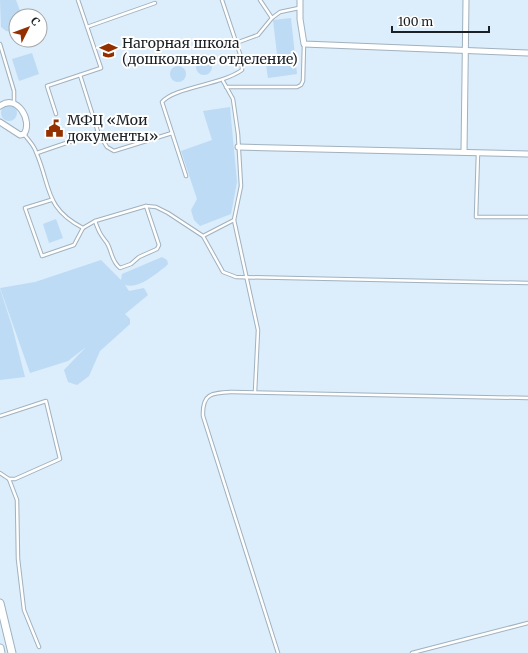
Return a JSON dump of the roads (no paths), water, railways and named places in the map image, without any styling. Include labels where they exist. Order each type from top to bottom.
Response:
[{"type":"main road","points":[[0,603],[12,653]]},
{"type":"main road","points":[[0,648],[1,653]]},
{"type":"street","points":[[300,0],[300,19],[304,44],[465,52],[528,53]]},
{"type":"street","points":[[464,152],[466,0]]},
{"type":"street","points":[[0,106],[8,102],[14,102],[20,107],[27,127],[24,134],[15,132],[0,122]]},
{"type":"street","points":[[238,147],[528,154]]},
{"type":"lane","points":[[56,114],[47,86],[101,68],[78,0]]},
{"type":"lane","points":[[186,176],[162,102],[165,98],[172,95],[223,80],[242,70],[242,60],[222,0]]},
{"type":"lane","points":[[260,0],[272,18]]},
{"type":"lane","points":[[87,26],[155,3]]},
{"type":"lane","points":[[236,43],[258,35],[272,18],[280,12],[300,8]]},
{"type":"lane","points":[[0,44],[14,91],[14,102]]},
{"type":"lane","points":[[226,87],[297,87],[301,85],[303,81],[304,44]]},
{"type":"lane","points":[[80,75],[98,132],[107,147],[114,151],[172,133]]},
{"type":"lane","points":[[223,80],[233,99],[238,147],[241,186],[234,220],[258,330],[255,392]]},
{"type":"lane","points":[[37,153],[98,132]]},
{"type":"lane","points":[[24,134],[37,153],[51,200],[70,222],[83,228]]},
{"type":"lane","points":[[478,153],[476,217],[528,217]]},
{"type":"lane","points":[[51,200],[25,208],[42,256],[74,245],[83,228],[95,221],[146,206],[156,207],[168,213],[203,236],[223,272],[236,277],[528,283]]},
{"type":"lane","points":[[95,221],[101,238],[107,243],[113,260],[120,268],[131,264],[138,257],[157,249],[159,245],[146,206]]},
{"type":"lane","points":[[203,236],[234,220]]},
{"type":"lane","points":[[278,653],[203,416],[202,404],[207,397],[216,393],[255,392],[528,398]]},
{"type":"lane","points":[[0,416],[46,401],[60,459],[15,479],[9,479],[0,473]]},
{"type":"lane","points":[[9,479],[17,500],[18,559],[24,610],[39,646]]},
{"type":"lane","points":[[412,653],[528,623]]},
{"type":"place","name":"Нагорная школа (дошкольное отделение)","points":[[109,51]]},
{"type":"place","name":"МФЦ «Мои документы»","points":[[54,128]]}]
